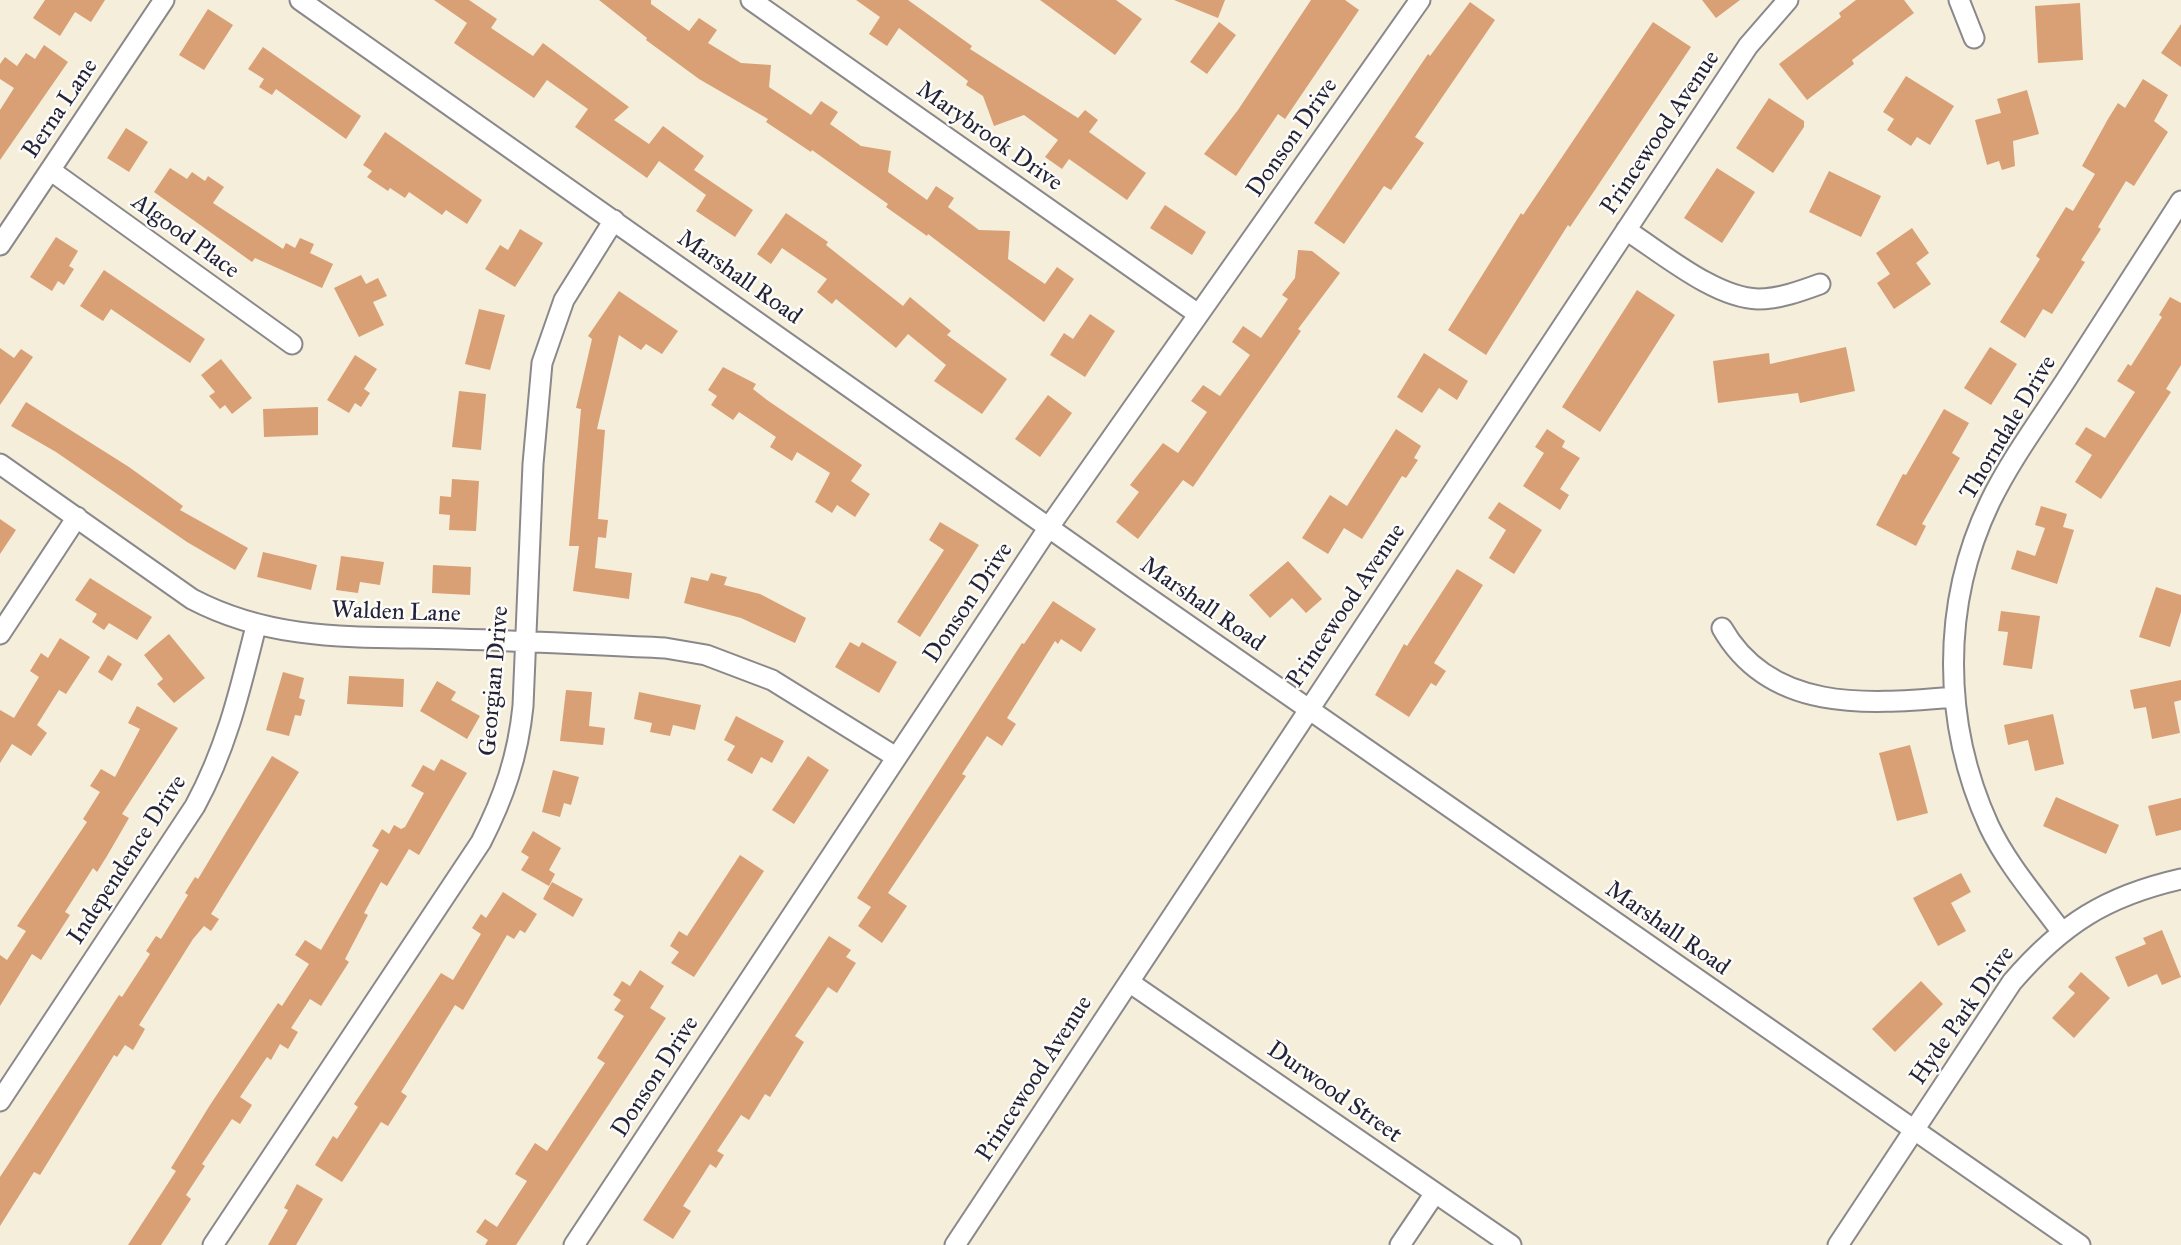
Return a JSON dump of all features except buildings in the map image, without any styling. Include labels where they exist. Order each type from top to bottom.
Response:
[{"type":"street","name":"Berna Lane","points":[[0,245],[163,0]]},
{"type":"street","name":"Marshall Road","points":[[300,0],[1049,527],[2080,1245]]},
{"type":"street","name":"Marybrook Drive","points":[[751,0],[1198,314]]},
{"type":"street","name":"Donson Drive","points":[[574,1245],[1049,527],[1420,0]]},
{"type":"street","name":"Princewood Avenue","points":[[955,1245],[1748,46],[1788,0]]},
{"type":"street","points":[[1959,0],[1975,38]]},
{"type":"street","name":"Algood Place","points":[[50,170],[292,344]]},
{"type":"street","name":"Thorndale Drive","points":[[2061,931],[2016,871],[1991,828],[1964,756],[1955,697],[1953,659],[1956,612],[1963,575],[1990,502],[2008,469],[2181,201]]},
{"type":"street","name":"Georgian Drive","points":[[213,1245],[487,830],[511,775],[519,741],[533,451],[542,363],[564,300],[614,220]]},
{"type":"street","points":[[1626,230],[1718,289],[1737,296],[1773,298],[1820,284]]},
{"type":"street","name":"Walden Lane","points":[[0,464],[192,599],[222,615],[256,626],[320,635],[665,648],[738,665],[809,701],[896,757]]},
{"type":"street","points":[[0,634],[77,517]]},
{"type":"street","name":"Independence Drive","points":[[0,1101],[195,806],[214,770],[229,732],[256,626]]},
{"type":"street","points":[[1722,628],[1746,662],[1764,676],[1816,695],[1849,702],[1889,703],[1955,697]]},
{"type":"street","name":"Hyde Park Drive","points":[[1838,1245],[2012,982],[2061,931],[2116,898],[2181,879]]},
{"type":"street","name":"Durwood Street","points":[[1129,982],[1511,1245]]},
{"type":"street","points":[[1400,1245],[1435,1193]]}]
